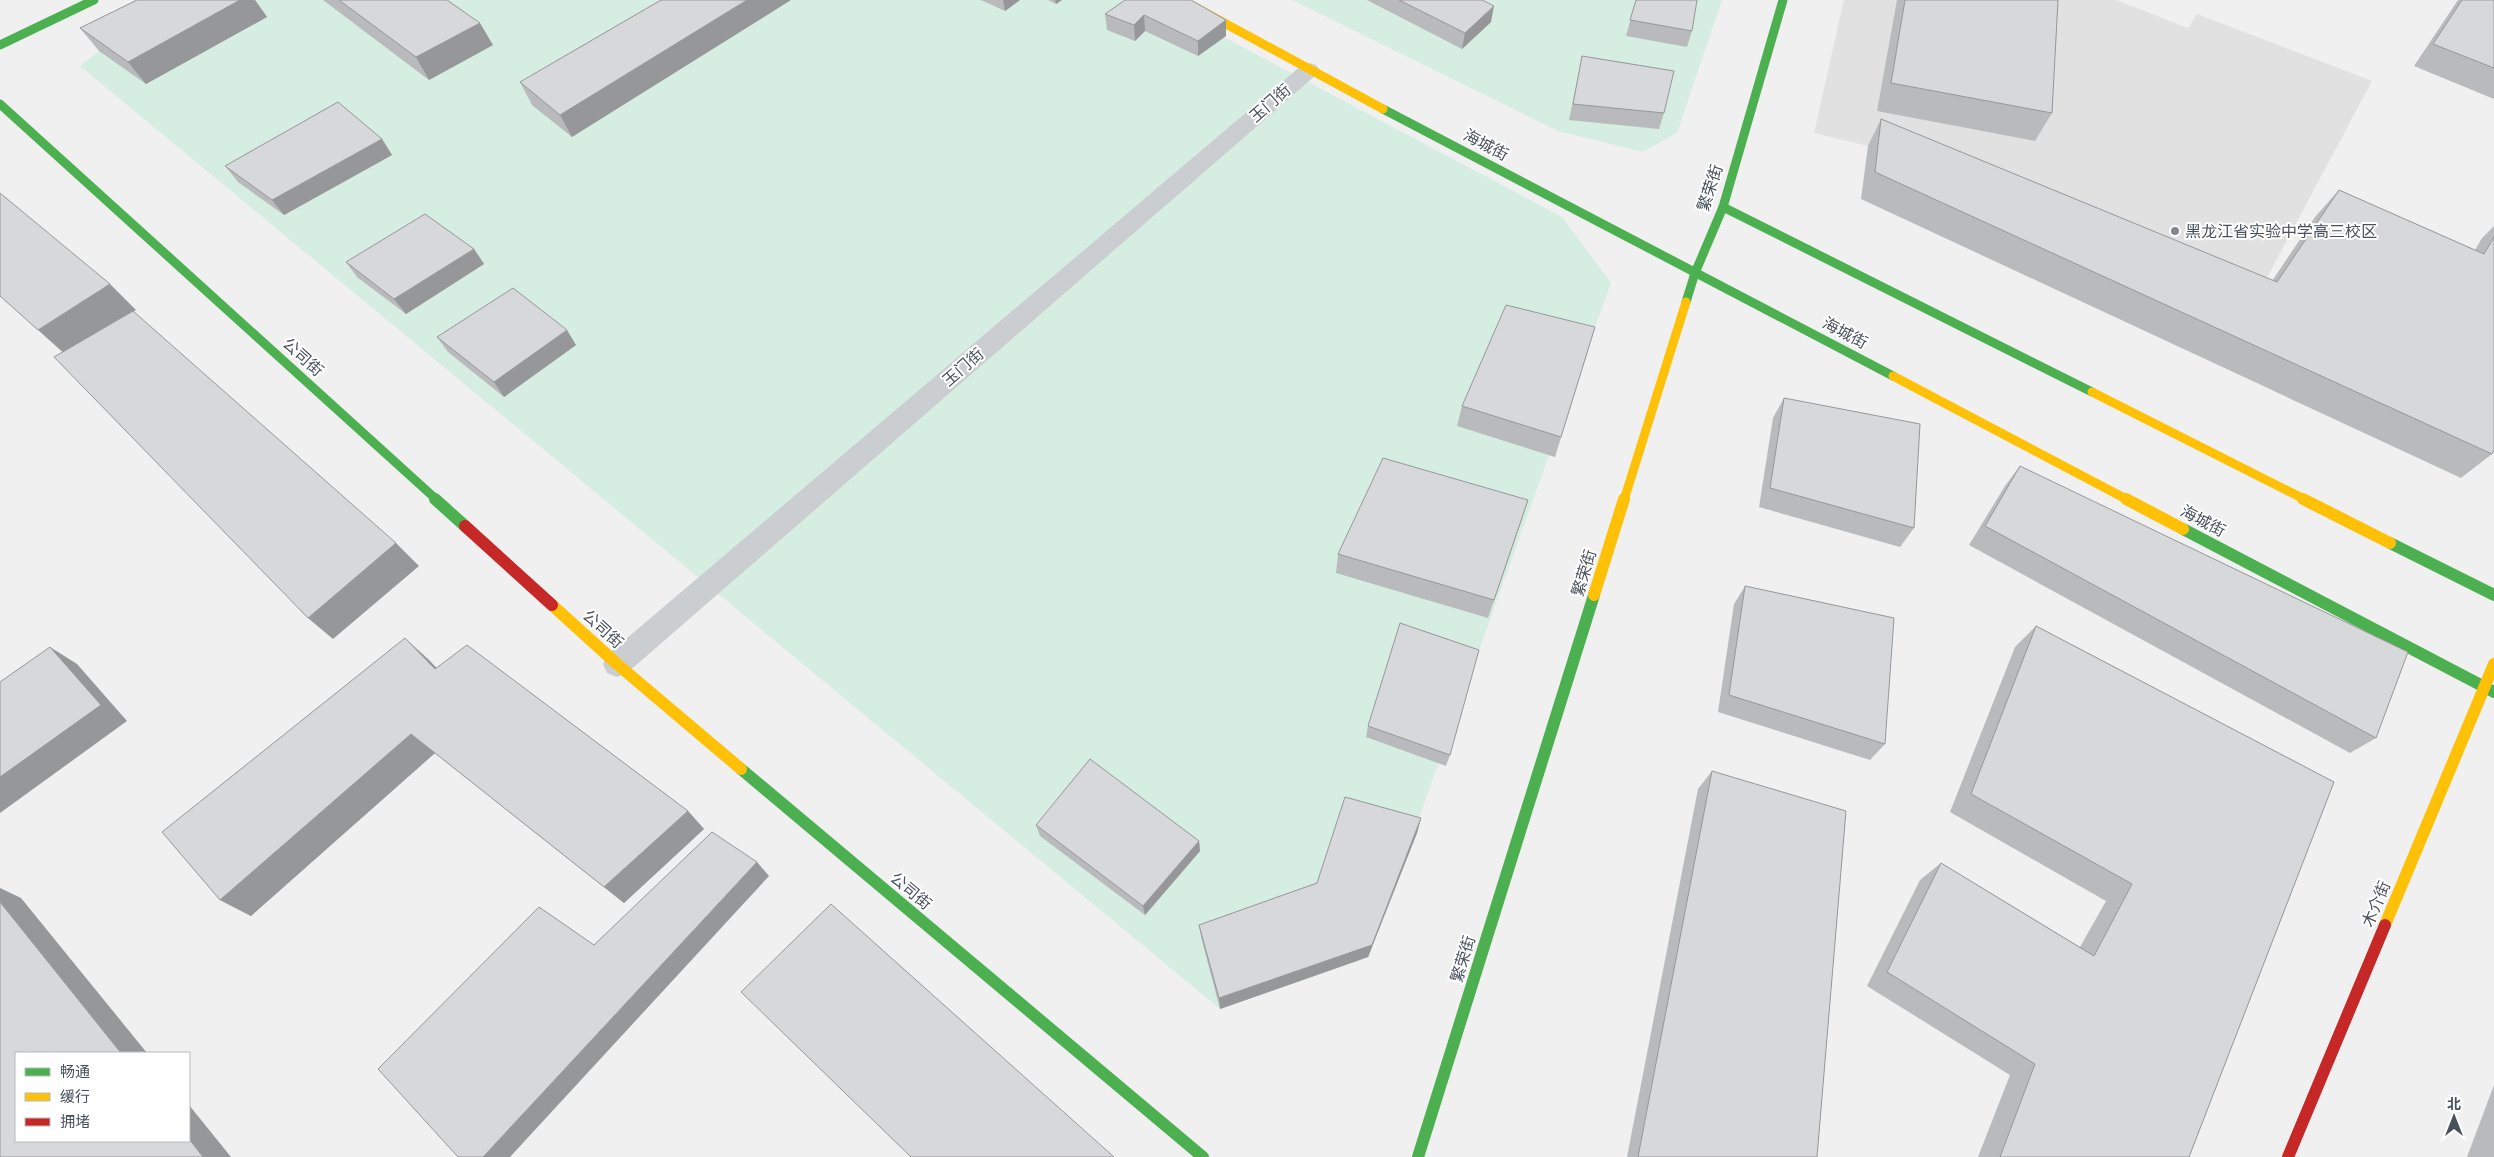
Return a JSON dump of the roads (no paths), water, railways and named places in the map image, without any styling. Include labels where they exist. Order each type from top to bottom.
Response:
[{"type":"street","points":[[0,45],[94,0]]},
{"type":"street","name":"海城街","points":[[1182,0],[1309,70],[2490,690]]},
{"type":"street","name":"繁荣街","points":[[1418,1157],[1695,273],[1723,206],[1783,0]]},
{"type":"street","name":"公司街","points":[[0,104],[617,664],[1203,1157]]},
{"type":"street","points":[[1723,206],[2494,595]]},
{"type":"street","name":"木介街","points":[[2288,1157],[2490,690],[2494,664]]},
{"type":"lane","name":"玉门街","points":[[617,664],[1309,70]]},
{"type":"place","name":"黑龙江省实验中学高三校区","points":[[2175,231]]}]
